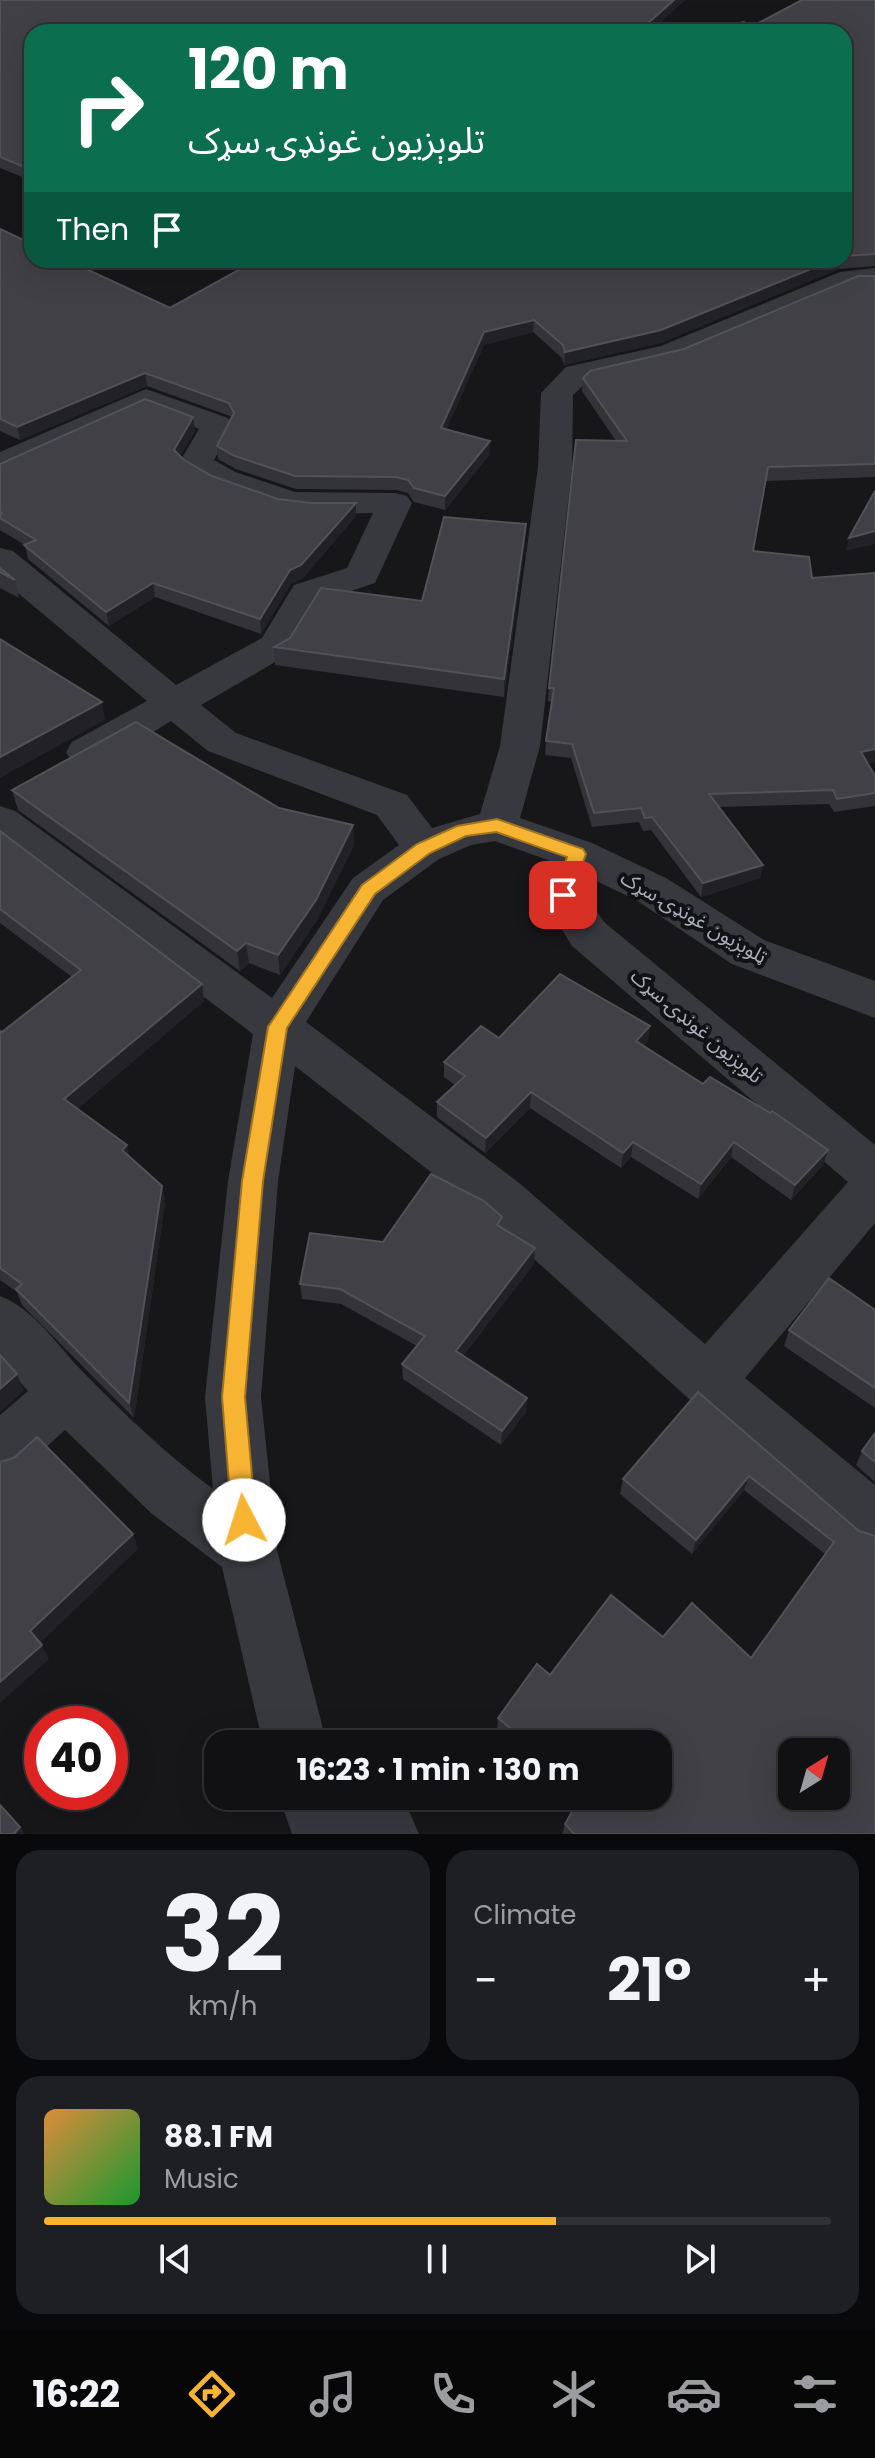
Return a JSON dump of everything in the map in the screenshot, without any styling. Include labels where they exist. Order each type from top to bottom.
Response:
[{"type":"street","points":[[497,826],[520,746],[555,467],[557,393],[577,374],[670,353],[850,278],[875,277]]},
{"type":"street","points":[[0,464],[146,398],[217,425],[196,463],[223,479],[292,502],[395,503],[362,575],[307,593],[276,646],[54,769]]},
{"type":"street","points":[[0,559],[222,742],[392,805],[424,848]]},
{"type":"street","points":[[4,804],[278,1027],[500,1197],[708,1381],[875,1522]]},
{"type":"street","name":"ټلوېزيون غونډۍ سړک","points":[[292,1730],[247,1550],[233,1397],[253,1181],[278,1027],[368,889],[424,848],[463,831],[497,826],[577,854],[651,889],[748,952],[875,1000]]},
{"type":"street","name":"تلوېزيون غونډۍ سړک","points":[[577,854],[563,895],[588,934],[875,1175]]},
{"type":"street","points":[[708,1381],[875,1187]]},
{"type":"street","points":[[0,1320],[66,1393],[171,1493],[247,1550]]},
{"type":"street","points":[[0,1452],[66,1393]]},
{"type":"street","points":[[316,1810],[325,1834]]},
{"type":"street","points":[[353,1810],[386,1834]]},
{"type":"building","points":[[0,0],[674,0],[647,24],[24,24],[24,167],[0,157]]},
{"type":"building","points":[[802,0],[875,0],[875,254],[852,255],[852,24],[757,24]]},
{"type":"building","points":[[0,229],[24,240],[24,268],[84,268],[170,308],[242,268],[813,268],[661,330],[565,352],[563,345],[534,320],[484,332],[441,428],[490,441],[445,496],[414,488],[408,480],[395,477],[295,476],[235,456],[217,446],[234,413],[229,403],[145,373],[17,427],[0,419]]},
{"type":"building","points":[[858,276],[875,276],[875,464],[768,467],[753,551],[809,557],[812,578],[875,573],[875,749],[861,752],[875,776],[875,793],[837,799],[833,790],[709,794],[763,865],[703,883],[652,817],[645,818],[641,808],[594,813],[572,744],[546,741],[554,688],[549,688],[576,440],[627,441],[583,378],[590,371],[684,349]]},
{"type":"building","points":[[145,399],[193,417],[174,450],[184,460],[212,476],[278,499],[356,503],[301,565],[290,570],[260,619],[153,583],[106,612],[24,545],[36,540],[0,518],[0,464]]},
{"type":"building","points":[[875,491],[875,531],[849,538]]},
{"type":"building","points":[[444,517],[526,524],[504,679],[274,647],[290,638],[321,588],[422,601]]},
{"type":"building","points":[[0,639],[102,702],[0,757]]},
{"type":"building","points":[[136,722],[279,808],[353,825],[316,900],[278,955],[246,943],[237,951],[12,790]]},
{"type":"building","points":[[0,831],[202,984],[64,1099],[127,1145],[122,1150],[162,1186],[129,1403],[16,1289],[22,1284],[0,1268],[0,1031],[81,970],[0,909]]},
{"type":"building","points":[[560,974],[650,1026],[636,1041],[703,1084],[710,1077],[770,1113],[772,1111],[828,1150],[795,1185],[734,1142],[701,1184],[633,1142],[623,1153],[531,1092],[486,1138],[437,1102],[465,1076],[444,1062],[481,1026],[499,1038]]},
{"type":"building","points":[[431,1174],[484,1201],[502,1217],[497,1225],[535,1248],[456,1351],[527,1398],[502,1431],[402,1364],[425,1336],[340,1289],[300,1284],[310,1233],[383,1242]]},
{"type":"building","points":[[829,1278],[875,1310],[875,1388],[789,1330]]},
{"type":"building","points":[[0,1355],[17,1374],[0,1389]]},
{"type":"building","points":[[698,1392],[859,1531],[875,1536],[875,1834],[574,1834],[565,1824],[573,1810],[672,1810],[672,1730],[512,1730],[498,1718],[537,1664],[550,1675],[611,1595],[663,1637],[692,1603],[751,1658],[834,1542],[749,1476],[696,1540],[623,1479]]},
{"type":"building","points":[[875,1433],[875,1462],[862,1451]]},
{"type":"building","points":[[37,1437],[133,1534],[30,1631],[42,1645],[0,1682],[0,1462],[14,1458]]},
{"type":"building","points":[[0,1805],[20,1827],[14,1834],[0,1834]]},
{"type":"route","points":[[244,1520],[233,1397],[253,1181],[278,1027],[368,889],[424,848],[463,831],[497,826],[577,854],[563,895]]}]
